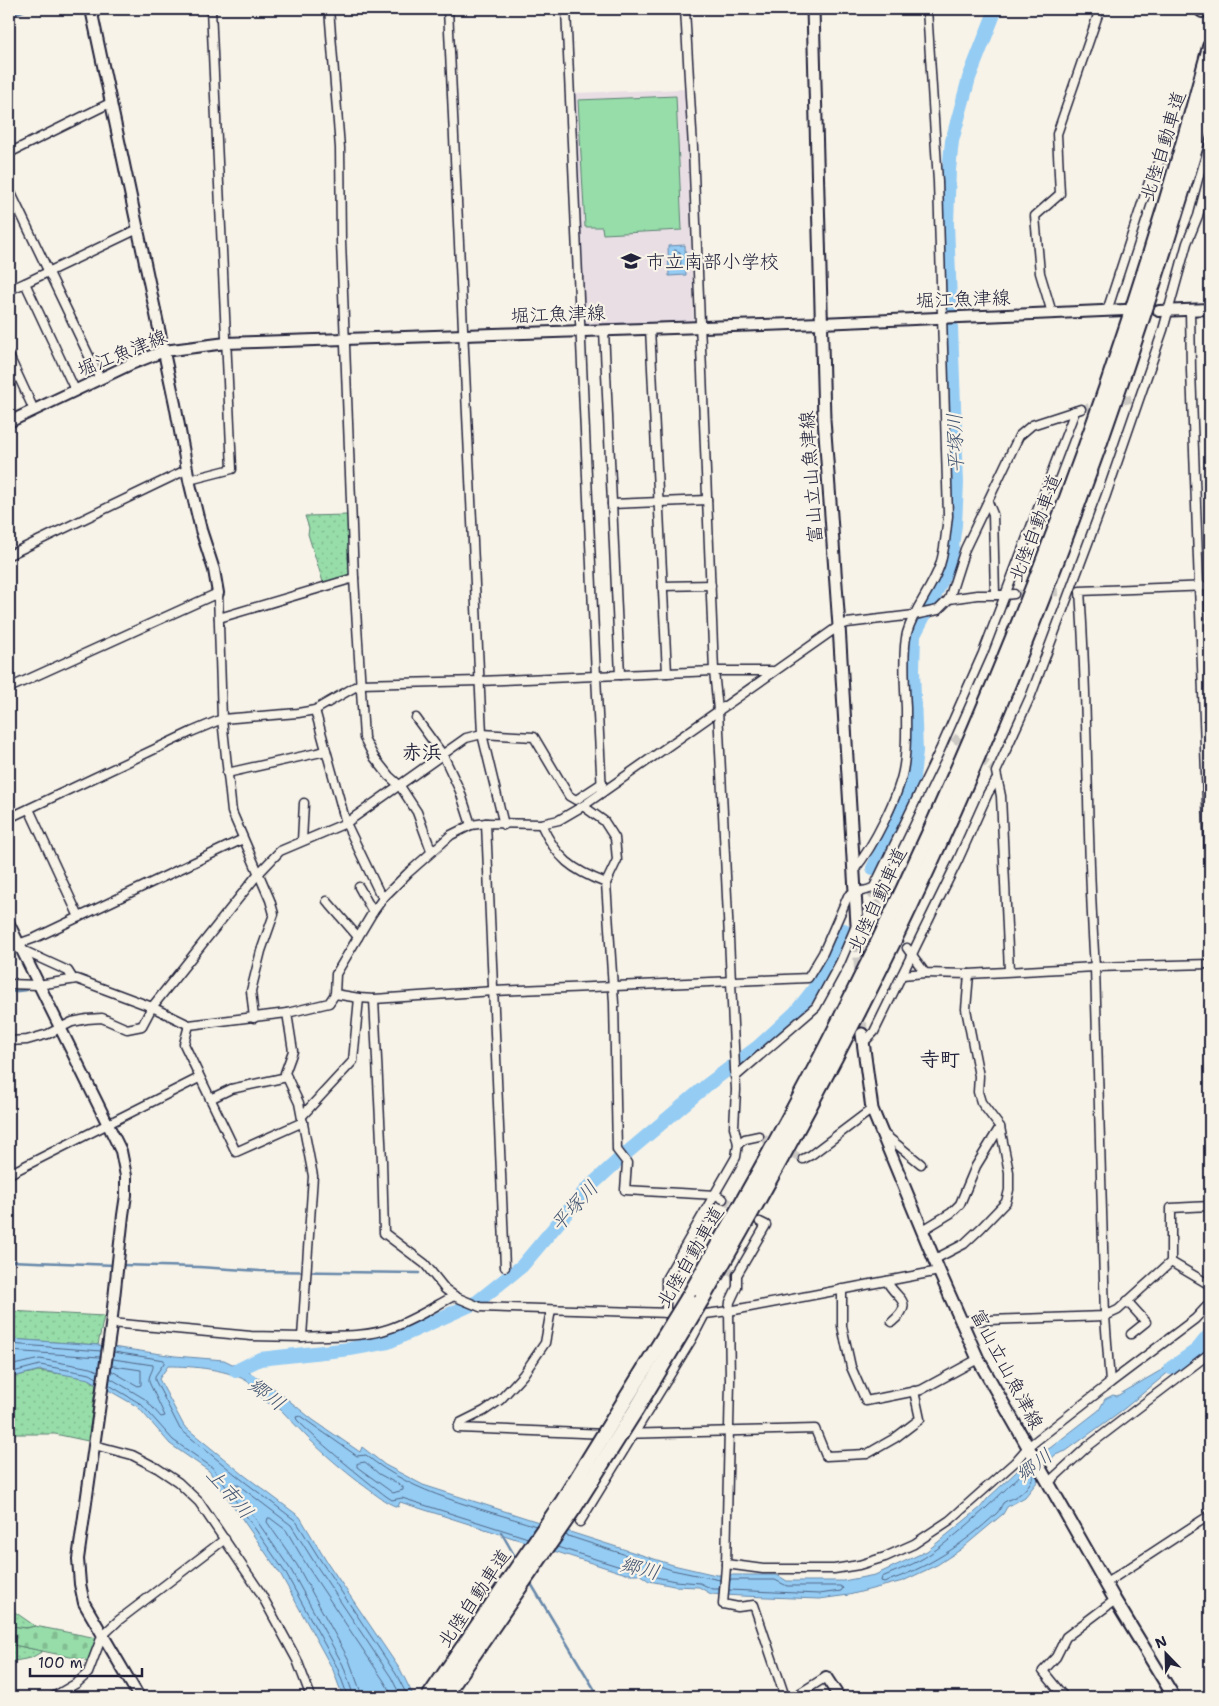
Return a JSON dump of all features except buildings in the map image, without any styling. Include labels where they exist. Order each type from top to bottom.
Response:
[{"type":"highway","name":"北陸自動車道","points":[[429,1697],[563,1501],[688,1298],[763,1166],[841,1018],[917,860],[989,696],[1056,527],[1113,366],[1172,181],[1210,48]]},
{"type":"highway","name":"北陸自動車道","points":[[444,1697],[574,1508],[702,1299],[775,1171],[852,1026],[928,868],[1000,702],[1069,530],[1127,366],[1181,199],[1210,97]]},
{"type":"main road","name":"富山立山魚津線","points":[[813,9],[824,419],[839,626],[858,941]]},
{"type":"main road","name":"富山立山魚津線","points":[[863,1039],[872,1109],[939,1271],[978,1359],[1115,1600],[1174,1697]]},
{"type":"street","points":[[91,9],[164,351],[189,480],[200,530],[214,570],[218,593],[222,719],[232,812],[270,900],[274,914],[261,951],[251,990],[254,1018]]},
{"type":"street","points":[[189,480],[232,469],[211,9]]},
{"type":"street","points":[[329,9],[340,148],[341,241],[354,578],[364,738],[374,757],[389,776],[400,786],[417,812],[432,850]]},
{"type":"street","points":[[448,9],[482,734],[504,824]]},
{"type":"street","points":[[9,984],[38,985],[77,979],[152,1007],[189,1026],[287,1013],[329,1003],[335,994],[336,974],[373,912],[384,897],[432,850],[451,835],[471,825],[486,823],[541,824],[559,820],[583,806],[602,787],[566,9]]},
{"type":"street","points":[[666,1313],[666,1280],[719,1197],[736,1157],[738,1144],[734,1127],[736,1090],[718,710],[714,671],[695,187],[685,9]]},
{"type":"street","points":[[853,871],[864,857],[881,826],[899,787],[904,767],[907,733],[907,634],[914,615],[940,564],[948,516],[938,182],[927,9]]},
{"type":"street","points":[[1052,313],[1040,273],[1035,216],[1060,194],[1057,134],[1100,9]]},
{"type":"street","points":[[9,153],[112,102]]},
{"type":"street","points":[[1107,311],[1151,176],[1158,163]]},
{"type":"street","points":[[863,1039],[874,1032],[902,975],[909,950],[958,860],[1031,695],[1071,591],[1163,330],[1163,311],[1198,216],[1210,171]]},
{"type":"street","points":[[9,189],[100,379]]},
{"type":"street","points":[[9,290],[138,229]]},
{"type":"street","points":[[24,283],[75,390]]},
{"type":"street","points":[[1163,311],[1210,308]]},
{"type":"street","name":"堀江魚津線","points":[[9,422],[75,390],[164,351],[226,343],[821,323],[942,316],[1125,310]]},
{"type":"street","points":[[1190,310],[1210,881]]},
{"type":"street","points":[[650,328],[667,672]]},
{"type":"street","points":[[604,330],[620,675]]},
{"type":"street","points":[[9,356],[34,410]]},
{"type":"street","points":[[9,1041],[28,1040],[60,1029],[72,1022],[87,1019],[102,1018],[127,1029],[142,1026],[152,1007],[258,874],[280,852],[346,823],[466,738],[482,734],[534,738],[569,796],[576,800],[602,787],[839,626],[847,623],[914,615],[938,610],[950,599],[965,549],[1019,436],[1032,425],[1078,410],[950,735],[874,887],[869,890],[854,891],[848,896],[823,953],[808,978],[730,980],[374,999],[335,994]]},
{"type":"street","points":[[9,555],[188,469]]},
{"type":"street","points":[[612,504],[707,500]]},
{"type":"street","points":[[988,502],[993,514],[995,595]]},
{"type":"street","points":[[219,618],[354,578]]},
{"type":"street","points":[[663,586],[711,585]]},
{"type":"street","points":[[1062,592],[1210,586]]},
{"type":"street","points":[[1080,591],[1084,638],[1105,1316],[1110,1383]]},
{"type":"street","points":[[9,688],[218,593]]},
{"type":"street","points":[[950,599],[977,595],[1014,594]]},
{"type":"street","points":[[9,818],[222,719],[298,714],[315,710],[360,684],[480,681],[667,672],[773,671]]},
{"type":"street","points":[[315,710],[346,823],[379,892],[384,897]]},
{"type":"street","points":[[416,718],[443,755],[460,792],[471,825]]},
{"type":"street","points":[[227,773],[326,751]]},
{"type":"street","points":[[995,773],[1001,796],[1009,971]]},
{"type":"street","points":[[302,841],[304,803]]},
{"type":"street","points":[[583,806],[604,821],[615,838],[617,860],[606,882],[613,986],[617,1150],[628,1163],[625,1190],[719,1197]]},
{"type":"street","points":[[30,809],[79,917]]},
{"type":"street","points":[[486,823],[505,1267]]},
{"type":"street","points":[[541,824],[550,843],[569,865],[584,874],[606,882]]},
{"type":"street","points":[[15,946],[243,839]]},
{"type":"street","points":[[360,887],[373,912]]},
{"type":"street","points":[[327,901],[358,937]]},
{"type":"street","points":[[9,924],[15,946],[38,985],[121,1151],[126,1176],[126,1195],[122,1215],[111,1324],[78,1559],[84,1603],[139,1697]]},
{"type":"street","points":[[734,1076],[816,1007],[840,963],[857,925]]},
{"type":"street","points":[[15,946],[68,971],[72,979]]},
{"type":"street","points":[[909,950],[926,973]]},
{"type":"street","points":[[902,975],[1210,964]]},
{"type":"street","points":[[935,1259],[964,1244],[1006,1202],[1009,1190],[1009,1172],[1000,1127],[981,1102],[978,1092],[979,1076],[966,1009],[969,974]]},
{"type":"street","points":[[189,1026],[184,1044],[236,1152],[302,1119],[353,1061],[359,998]]},
{"type":"street","points":[[374,999],[384,1233],[424,1264],[445,1289],[456,1297],[480,1307],[705,1314],[939,1271]]},
{"type":"street","points":[[287,1013],[293,1051],[285,1073],[299,1103],[313,1176],[302,1337]]},
{"type":"street","points":[[210,1100],[231,1089],[287,1077]]},
{"type":"street","points":[[9,1174],[199,1078]]},
{"type":"street","points":[[803,1159],[812,1155],[872,1109]]},
{"type":"street","points":[[923,1230],[951,1213],[960,1204],[976,1166],[1000,1127]]},
{"type":"street","points":[[881,1131],[921,1164]]},
{"type":"street","points":[[738,1144],[745,1139],[759,1136]]},
{"type":"street","points":[[961,1321],[1105,1316],[1118,1310],[1171,1262],[1171,1208],[1210,1206]]},
{"type":"street","points":[[760,1222],[766,1225],[737,1275],[737,1287],[728,1310],[730,1381],[726,1565],[723,1604],[738,1607],[754,1605],[785,1697]]},
{"type":"street","points":[[1171,1262],[1210,1285]]},
{"type":"street","points":[[887,1281],[890,1287],[902,1299],[904,1306],[902,1312],[892,1322]]},
{"type":"street","points":[[842,1289],[842,1326],[851,1366],[866,1401],[922,1390],[978,1359]]},
{"type":"street","points":[[111,1324],[251,1336],[302,1337],[368,1333],[387,1330],[456,1297]]},
{"type":"street","points":[[1127,1301],[1146,1322],[1131,1334]]},
{"type":"street","points":[[726,1565],[763,1569],[834,1569],[858,1565],[884,1557],[914,1544],[950,1520],[1030,1449],[1110,1383],[1195,1319],[1210,1303]]},
{"type":"street","points":[[551,1310],[545,1343],[523,1376],[500,1400],[484,1411],[460,1423],[458,1428],[563,1431],[591,1434],[814,1429],[826,1456],[867,1454],[895,1438],[920,1419],[914,1391]]},
{"type":"street","points":[[580,1522],[705,1314]]},
{"type":"street","points":[[1049,1482],[1094,1441],[1210,1352]]},
{"type":"street","points":[[95,1442],[157,1468],[178,1482],[199,1502],[260,1592],[292,1652],[311,1697]]},
{"type":"street","points":[[1106,1583],[1210,1515]]},
{"type":"street","points":[[58,1696],[88,1673],[102,1636],[119,1620],[225,1539]]},
{"type":"street","points":[[1064,1697],[1043,1671],[1056,1658],[1066,1637],[1115,1600]]},
{"type":"street","points":[[794,1697],[826,1677],[839,1697]]},
{"type":"shaded area","points":[[685,89],[694,323],[583,325],[575,93]]},
{"type":"green space","points":[[676,96],[682,230],[603,234],[602,227],[585,227],[578,100]]},
{"type":"green space","points":[[347,515],[352,576],[323,582],[308,534],[309,528],[305,516]]},
{"type":"green space","points":[[9,1311],[104,1316],[98,1345],[9,1339]]},
{"type":"green space","points":[[38,1371],[86,1377],[96,1384],[88,1441],[55,1434],[9,1434],[9,1378]]},
{"type":"green space","points":[[9,1608],[35,1626],[27,1628],[9,1626]]},
{"type":"green space","points":[[9,1626],[27,1628],[35,1626],[97,1638],[94,1662],[9,1644]]},
{"type":"green space","points":[[9,1644],[43,1651],[31,1658],[9,1662]]},
{"type":"water","points":[[685,245],[686,275],[669,276],[668,246]]},
{"type":"water","name":"上市川","points":[[9,1339],[98,1345],[175,1356],[224,1360],[249,1372],[276,1390],[313,1420],[360,1452],[362,1447],[385,1465],[423,1485],[673,1565],[716,1575],[777,1575],[787,1581],[843,1581],[875,1575],[927,1551],[980,1508],[988,1498],[1028,1461],[1050,1448],[1099,1410],[1105,1399],[1113,1395],[1117,1396],[1194,1351],[1125,1408],[1066,1451],[1055,1455],[1039,1473],[1037,1482],[1025,1497],[1007,1507],[1003,1514],[960,1550],[937,1565],[903,1581],[849,1595],[819,1599],[711,1594],[699,1587],[674,1586],[649,1581],[639,1574],[626,1574],[400,1502],[398,1507],[378,1496],[340,1467],[314,1444],[281,1410],[264,1400],[254,1386],[242,1378],[222,1371],[168,1366],[159,1379],[184,1426],[244,1475],[300,1517],[325,1559],[401,1671],[414,1697],[343,1697],[333,1670],[281,1575],[209,1471],[170,1444],[138,1407],[89,1379],[40,1370],[9,1378]]},
{"type":"waterway","points":[[9,17],[27,9]]},
{"type":"waterway","name":"平塚川","points":[[873,868],[906,799],[913,777],[916,751],[913,670],[914,635],[950,561],[955,525],[957,483],[947,223],[949,170],[952,141],[969,78],[996,9]]},
{"type":"waterway","name":"平塚川","points":[[236,1371],[260,1359],[350,1349],[388,1342],[477,1302],[522,1266],[585,1191],[623,1156],[707,1085],[759,1046],[795,1013],[814,989],[844,930]]},
{"type":"waterway","points":[[9,992],[27,990]]},
{"type":"waterway","points":[[9,1261],[115,1265]]},
{"type":"waterway","points":[[121,1265],[260,1271],[419,1273]]},
{"type":"waterway","name":"郷川","points":[[1171,1368],[1197,1350],[1210,1334]]},
{"type":"waterway","points":[[501,1532],[517,1560]]},
{"type":"waterway","points":[[530,1582],[599,1697]]},
{"type":"tunnel","points":[[1202,12],[1210,19]]},
{"type":"tunnel","points":[[1192,155],[1210,151]]},
{"type":"tunnel","points":[[1159,163],[1181,158]]},
{"type":"tunnel","points":[[1112,403],[1140,397]]},
{"type":"tunnel","points":[[1081,409],[1101,405]]},
{"type":"tunnel","points":[[1014,594],[1062,592]]},
{"type":"tunnel","points":[[953,737],[992,768]]},
{"type":"tunnel","points":[[869,890],[889,921]]},
{"type":"tunnel","points":[[858,941],[860,980]]},
{"type":"tunnel","points":[[861,1006],[862,1034]]},
{"type":"tunnel","points":[[759,1136],[803,1159]]},
{"type":"tunnel","points":[[723,1199],[760,1222]]},
{"type":"tunnel","points":[[686,1246],[737,1275]]},
{"type":"place","name":"市立南部小学校","points":[[631,261]]},
{"type":"district","name":"赤浜","points":[[422,752]]},
{"type":"district","name":"寺町","points":[[940,1059]]}]
